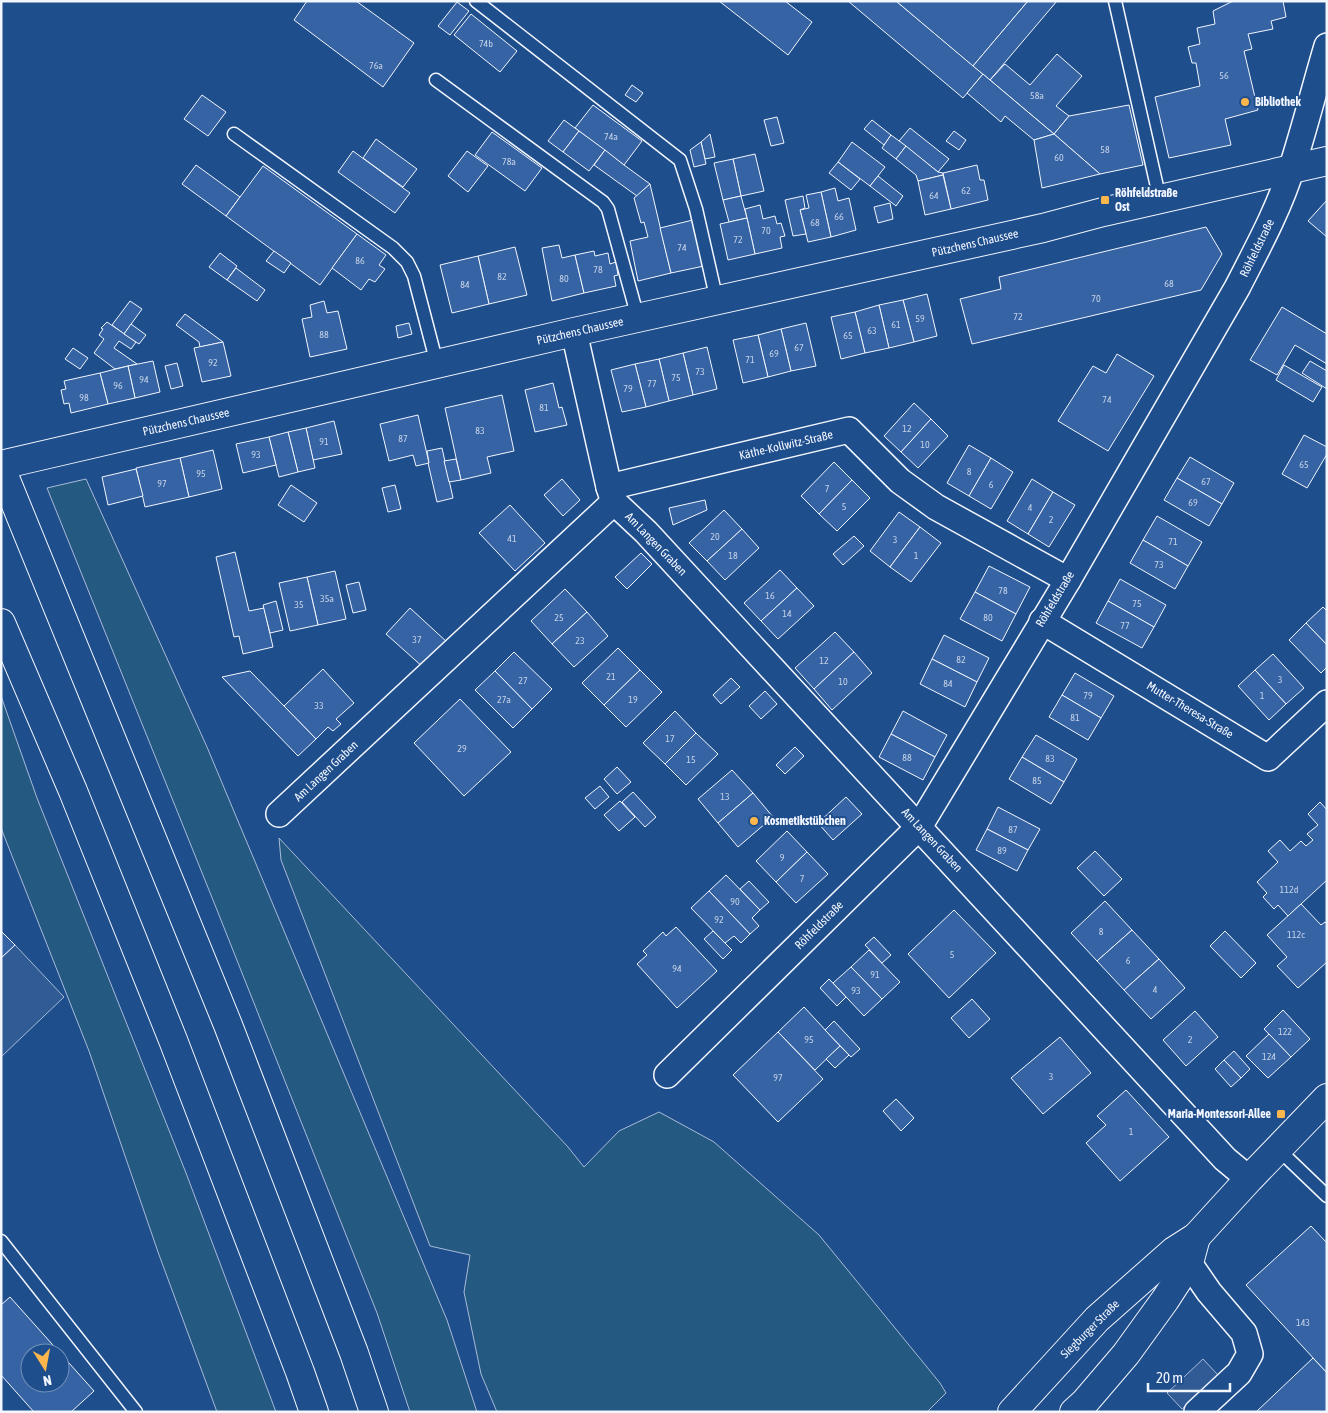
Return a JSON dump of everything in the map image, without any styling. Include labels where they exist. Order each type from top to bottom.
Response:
[{"type":"main road","name":"Pützchens Chaussee","points":[[1,466],[574,332],[1043,228],[1102,212],[1327,161]]},
{"type":"main road","points":[[1,466],[228,1025],[347,1335],[374,1412]]},
{"type":"main road","points":[[1,623],[73,791],[173,1040],[314,1412]]},
{"type":"main road","name":"Siegburger Straße","points":[[1074,1412],[1085,1402],[1126,1354],[1187,1251],[1249,1179],[1278,1149],[1324,1107]]},
{"type":"main road","name":"Siegburger Straße","points":[[1012,1412],[1097,1320],[1187,1251]]},
{"type":"street","name":"Röhfeldstraße","points":[[667,1075],[919,827],[1068,580],[1237,288],[1266,232],[1292,168],[1327,46]]},
{"type":"street","points":[[574,332],[611,494]]},
{"type":"street","name":"Käthe-Kollwitz-Straße","points":[[611,494],[849,430],[900,481],[936,507],[1068,580]]},
{"type":"street","name":"Am Langen Graben","points":[[279,814],[611,494],[1225,1159],[1249,1179]]},
{"type":"street","name":"Mutter-Theresa-Straße","points":[[1042,621],[1268,758],[1327,703]]},
{"type":"street","points":[[1187,1251],[1208,1292],[1244,1333],[1250,1354],[1239,1373],[1197,1412]]},
{"type":"lane","points":[[476,1],[680,160],[696,209],[717,301]]},
{"type":"lane","points":[[1115,1],[1160,200]]},
{"type":"lane","points":[[436,80],[603,202],[608,209],[638,318]]},
{"type":"lane","points":[[234,134],[393,248],[408,262],[414,276],[437,364]]},
{"type":"lane","points":[[1278,1149],[1327,1196]]},
{"type":"lane","points":[[1,1241],[136,1412]]},
{"type":"shaded area","points":[[86,479],[207,747],[447,1320],[477,1412],[410,1412],[377,1313],[47,488]]},
{"type":"shaded area","points":[[1,696],[37,798],[186,1173],[276,1412],[217,1412],[158,1252],[89,1051],[1,828]]},
{"type":"shaded area","points":[[279,838],[568,1147],[584,1167],[619,1131],[659,1112],[714,1142],[819,1235],[940,1383],[946,1393],[927,1412],[497,1412],[481,1374],[464,1292],[470,1255],[430,1246],[281,860]]},
{"type":"shaded area","points":[[15,945],[64,997],[1,1057],[1,958]]},
{"type":"shaded area","points":[[1203,1359],[1218,1375],[1182,1409],[1167,1393]]},
{"type":"building","points":[[307,1],[356,1],[414,43],[383,87],[294,20]]},
{"type":"building","points":[[719,1],[785,1],[812,22],[788,55]]},
{"type":"building","points":[[848,1],[896,1],[983,74],[963,98]]},
{"type":"building","points":[[896,1],[1028,1],[973,66]]},
{"type":"building","points":[[1028,1],[1057,1],[990,80],[973,66]]},
{"type":"building","points":[[1233,1],[1283,1],[1286,17],[1271,21],[1273,29],[1248,34],[1252,49],[1244,51],[1258,110],[1225,119],[1231,145],[1169,158],[1155,97],[1200,86],[1196,63],[1192,63],[1188,47],[1200,44],[1197,28],[1215,24],[1213,11]]},
{"type":"building","points":[[457,2],[469,11],[450,35],[438,26]]},
{"type":"building","points":[[471,14],[517,51],[500,72],[454,35]]},
{"type":"building","points":[[1057,54],[1082,76],[1056,106],[1069,116],[1054,134],[990,80],[1005,64],[1030,85]]},
{"type":"building","points":[[983,74],[1054,134],[1034,140],[1005,116],[1001,122],[967,93]]},
{"type":"building","points":[[632,85],[643,93],[636,102],[625,95]]},
{"type":"building","points":[[202,95],[226,112],[208,136],[184,119]]},
{"type":"building","points":[[593,105],[642,141],[624,165],[575,128]]},
{"type":"building","points":[[1129,105],[1143,165],[1100,174],[1054,134],[1069,116]]},
{"type":"building","points":[[777,117],[784,143],[771,146],[764,120]]},
{"type":"building","points":[[564,120],[579,131],[563,152],[548,141]]},
{"type":"building","points":[[872,120],[891,135],[884,145],[864,129]]},
{"type":"building","points":[[910,128],[949,159],[938,172],[899,141]]},
{"type":"building","points":[[579,131],[605,150],[589,171],[563,152]]},
{"type":"building","points":[[954,131],[966,140],[959,150],[946,141]]},
{"type":"building","points":[[492,132],[542,168],[525,191],[475,155]]},
{"type":"building","points":[[710,134],[715,157],[705,159],[701,142]]},
{"type":"building","points":[[1054,134],[1100,174],[1042,188],[1034,140]]},
{"type":"building","points":[[891,135],[906,146],[896,159],[882,148]]},
{"type":"building","points":[[376,139],[417,169],[403,187],[363,158]]},
{"type":"building","points":[[701,142],[706,164],[694,167],[690,150]]},
{"type":"building","points":[[852,142],[885,167],[870,186],[838,162]]},
{"type":"building","points":[[906,146],[938,172],[943,173],[943,175],[918,181],[916,175],[896,159]]},
{"type":"building","points":[[605,150],[650,184],[637,196],[594,165]]},
{"type":"building","points":[[353,151],[410,193],[395,213],[338,172]]},
{"type":"building","points":[[467,151],[488,166],[468,192],[448,176]]},
{"type":"building","points":[[755,154],[764,191],[741,196],[733,159]]},
{"type":"building","points":[[733,159],[741,196],[723,200],[714,163]]},
{"type":"building","points":[[838,162],[860,179],[851,190],[829,173]]},
{"type":"building","points":[[196,165],[240,197],[226,216],[182,184]]},
{"type":"building","points":[[977,165],[980,180],[984,180],[988,200],[951,209],[943,173]]},
{"type":"building","points":[[263,166],[357,234],[320,285],[226,216]]},
{"type":"building","points":[[943,175],[951,209],[925,215],[918,181]]},
{"type":"building","points":[[878,176],[903,196],[896,206],[870,186]]},
{"type":"building","points":[[650,184],[671,273],[638,281],[630,241],[648,237],[644,222],[641,223],[634,198]]},
{"type":"building","points":[[835,188],[838,201],[849,198],[856,230],[831,237],[821,192]]},
{"type":"building","points":[[821,192],[831,237],[808,242],[800,210],[809,208],[806,195]]},
{"type":"building","points":[[741,196],[747,218],[729,222],[723,200]]},
{"type":"building","points":[[803,196],[805,208],[800,210],[806,234],[793,236],[785,200]]},
{"type":"building","points":[[1327,200],[1327,237],[1308,221]]},
{"type":"building","points":[[890,203],[893,219],[878,223],[874,207]]},
{"type":"building","points":[[760,205],[763,219],[775,216],[777,224],[781,223],[785,236],[780,237],[782,248],[755,254],[745,209]]},
{"type":"building","points":[[747,218],[755,254],[728,260],[720,224]]},
{"type":"building","points":[[693,220],[704,266],[671,273],[660,228]]},
{"type":"building","points":[[1206,227],[1222,254],[1201,290],[972,344],[960,299],[1001,289],[999,277]]},
{"type":"building","points":[[357,234],[386,255],[379,265],[385,269],[375,282],[369,279],[361,290],[332,268]]},
{"type":"building","points":[[559,245],[562,258],[575,255],[584,293],[552,301],[542,248]]},
{"type":"building","points":[[515,247],[527,295],[489,304],[478,256]]},
{"type":"building","points":[[274,251],[291,263],[284,273],[266,261]]},
{"type":"building","points":[[594,251],[595,256],[608,253],[610,264],[616,262],[618,275],[614,276],[616,286],[584,293],[575,255]]},
{"type":"building","points":[[220,253],[237,266],[227,280],[209,267]]},
{"type":"building","points":[[478,256],[489,304],[452,313],[440,265]]},
{"type":"building","points":[[236,268],[265,290],[257,301],[227,280]]},
{"type":"building","points":[[927,294],[937,336],[914,342],[903,300]]},
{"type":"building","points":[[903,300],[914,342],[889,348],[879,305]]},
{"type":"building","points":[[130,301],[142,309],[124,334],[112,325]]},
{"type":"building","points":[[324,301],[327,313],[338,311],[347,349],[310,357],[302,319],[312,317],[310,305]]},
{"type":"building","points":[[879,305],[889,348],[865,353],[855,312]]},
{"type":"building","points":[[1282,307],[1327,334],[1327,364],[1295,345],[1277,375],[1250,360]]},
{"type":"building","points":[[855,312],[865,353],[841,359],[831,317]]},
{"type":"building","points":[[185,314],[223,342],[200,347],[199,342],[176,325]]},
{"type":"building","points":[[107,322],[136,342],[131,349],[119,341],[114,348],[137,364],[115,369],[94,353],[104,339],[99,335],[103,329],[101,328]]},
{"type":"building","points":[[409,323],[412,334],[398,338],[396,326]]},
{"type":"building","points":[[806,323],[816,366],[791,371],[781,329]]},
{"type":"building","points":[[131,324],[146,335],[139,344],[124,334]]},
{"type":"building","points":[[781,329],[791,371],[768,377],[758,335]]},
{"type":"building","points":[[758,335],[768,377],[743,383],[733,340]]},
{"type":"building","points":[[223,342],[231,376],[202,382],[194,348]]},
{"type":"building","points":[[707,347],[717,389],[693,395],[683,353]]},
{"type":"building","points":[[73,348],[88,358],[80,369],[65,359]]},
{"type":"building","points":[[683,353],[693,395],[669,401],[659,359]]},
{"type":"building","points":[[1117,354],[1154,376],[1108,451],[1058,421],[1093,366],[1106,373]]},
{"type":"building","points":[[659,359],[669,401],[646,407],[635,364]]},
{"type":"building","points":[[153,361],[160,392],[135,398],[128,366]]},
{"type":"building","points":[[1310,361],[1327,371],[1327,389],[1302,373]]},
{"type":"building","points":[[177,363],[183,386],[171,389],[165,366]]},
{"type":"building","points":[[635,364],[646,407],[622,412],[611,370]]},
{"type":"building","points":[[1284,365],[1322,387],[1313,402],[1276,380]]},
{"type":"building","points":[[128,366],[135,398],[108,404],[100,373]]},
{"type":"building","points":[[100,373],[108,404],[71,413],[69,403],[64,404],[61,390],[66,389],[64,381]]},
{"type":"building","points":[[553,383],[559,408],[562,407],[567,425],[535,432],[525,390]]},
{"type":"building","points":[[502,395],[514,451],[487,457],[491,473],[461,480],[445,408]]},
{"type":"building","points":[[914,403],[931,419],[901,452],[884,436]]},
{"type":"building","points":[[418,415],[429,463],[416,466],[413,455],[389,461],[380,424]]},
{"type":"building","points":[[931,419],[948,436],[918,468],[901,452]]},
{"type":"building","points":[[334,421],[342,454],[313,460],[306,428]]},
{"type":"building","points":[[306,428],[315,468],[298,472],[288,432]]},
{"type":"building","points":[[288,432],[298,472],[279,477],[269,437]]},
{"type":"building","points":[[1304,435],[1327,447],[1327,454],[1307,488],[1282,474]]},
{"type":"building","points":[[269,437],[276,465],[243,473],[236,444]]},
{"type":"building","points":[[969,445],[991,458],[969,496],[947,483]]},
{"type":"building","points":[[442,448],[453,498],[437,502],[427,451]]},
{"type":"building","points":[[213,450],[222,489],[189,497],[180,458]]},
{"type":"building","points":[[1190,457],[1234,483],[1222,504],[1177,478]]},
{"type":"building","points":[[180,458],[189,497],[145,507],[136,468]]},
{"type":"building","points":[[991,458],[1013,472],[991,509],[969,496]]},
{"type":"building","points":[[456,459],[461,480],[449,482],[444,461]]},
{"type":"building","points":[[834,462],[852,480],[819,514],[801,496]]},
{"type":"building","points":[[136,469],[143,496],[108,505],[102,477]]},
{"type":"building","points":[[1177,478],[1222,504],[1209,526],[1164,500]]},
{"type":"building","points":[[562,479],[580,500],[563,516],[544,495]]},
{"type":"building","points":[[1032,479],[1053,492],[1028,534],[1007,521]]},
{"type":"building","points":[[852,480],[870,498],[837,531],[819,514]]},
{"type":"building","points":[[291,485],[317,503],[304,522],[278,505]]},
{"type":"building","points":[[395,485],[401,509],[388,512],[382,488]]},
{"type":"building","points":[[1053,492],[1075,505],[1049,547],[1028,534]]},
{"type":"building","points":[[705,500],[707,510],[673,525],[669,508]]},
{"type":"building","points":[[510,505],[545,543],[515,571],[479,533]]},
{"type":"building","points":[[724,510],[742,529],[707,561],[689,543]]},
{"type":"building","points":[[899,512],[920,527],[890,567],[870,551]]},
{"type":"building","points":[[1157,516],[1202,542],[1188,566],[1143,540]]},
{"type":"building","points":[[920,527],[941,543],[911,582],[890,567]]},
{"type":"building","points":[[742,529],[759,548],[725,580],[707,561]]},
{"type":"building","points":[[854,536],[864,546],[843,565],[833,554]]},
{"type":"building","points":[[1143,540],[1188,566],[1175,589],[1130,563]]},
{"type":"building","points":[[235,552],[249,611],[264,608],[273,647],[243,654],[239,636],[234,637],[216,557]]},
{"type":"building","points":[[641,553],[652,564],[627,589],[615,577]]},
{"type":"building","points":[[989,566],[1030,587],[1016,614],[975,592]]},
{"type":"building","points":[[780,570],[797,588],[761,621],[744,603]]},
{"type":"building","points":[[335,571],[346,619],[318,625],[307,577]]},
{"type":"building","points":[[307,577],[318,625],[290,631],[279,583]]},
{"type":"building","points":[[1120,579],[1166,605],[1154,627],[1108,601]]},
{"type":"building","points":[[359,582],[366,610],[353,613],[346,585]]},
{"type":"building","points":[[797,588],[814,606],[778,639],[761,621]]},
{"type":"building","points":[[565,589],[587,612],[552,644],[531,621]]},
{"type":"building","points":[[975,592],[1016,614],[1002,641],[960,619]]},
{"type":"building","points":[[276,601],[283,630],[270,633],[263,605]]},
{"type":"building","points":[[1108,601],[1154,627],[1142,648],[1096,623]]},
{"type":"building","points":[[1323,607],[1327,611],[1327,645],[1306,623]]},
{"type":"building","points":[[410,608],[448,643],[424,668],[386,634]]},
{"type":"building","points":[[587,612],[608,636],[574,667],[552,644]]},
{"type":"building","points":[[1306,623],[1327,645],[1327,667],[1321,673],[1289,640]]},
{"type":"building","points":[[835,632],[854,652],[814,689],[795,668]]},
{"type":"building","points":[[944,635],[989,658],[977,682],[932,659]]},
{"type":"building","points":[[618,648],[640,670],[604,705],[582,683]]},
{"type":"building","points":[[514,652],[552,689],[532,709],[495,671]]},
{"type":"building","points":[[854,652],[872,673],[832,710],[814,689]]},
{"type":"building","points":[[1273,654],[1304,688],[1286,704],[1255,670]]},
{"type":"building","points":[[932,659],[977,682],[965,707],[920,684]]},
{"type":"building","points":[[323,669],[354,703],[336,719],[341,724],[333,731],[328,727],[316,739],[284,706]]},
{"type":"building","points":[[640,670],[662,692],[626,727],[604,705]]},
{"type":"building","points":[[1255,670],[1286,704],[1269,720],[1238,686]]},
{"type":"building","points":[[250,671],[316,739],[298,756],[222,677]]},
{"type":"building","points":[[495,671],[532,709],[513,728],[475,690]]},
{"type":"building","points":[[1075,673],[1114,696],[1101,718],[1062,695]]},
{"type":"building","points":[[731,678],[740,687],[721,704],[713,695]]},
{"type":"building","points":[[765,691],[777,704],[761,719],[749,706]]},
{"type":"building","points":[[1062,695],[1101,718],[1088,740],[1049,717]]},
{"type":"building","points":[[460,699],[511,752],[464,796],[414,743]]},
{"type":"building","points":[[675,711],[696,733],[665,764],[643,743]]},
{"type":"building","points":[[903,711],[947,735],[935,757],[891,734]]},
{"type":"building","points":[[696,733],[718,754],[686,785],[665,764]]},
{"type":"building","points":[[891,734],[935,757],[923,780],[879,757]]},
{"type":"building","points":[[1036,735],[1077,759],[1064,782],[1022,757]]},
{"type":"building","points":[[795,747],[804,756],[785,774],[776,765]]},
{"type":"building","points":[[1022,757],[1064,782],[1051,804],[1009,779]]},
{"type":"building","points":[[617,767],[631,782],[617,794],[604,779]]},
{"type":"building","points":[[732,770],[753,793],[718,823],[698,799]]},
{"type":"building","points":[[600,786],[609,797],[595,809],[585,798]]},
{"type":"building","points":[[633,792],[656,817],[645,827],[622,802]]},
{"type":"building","points":[[753,793],[773,817],[738,847],[718,823]]},
{"type":"building","points":[[846,797],[862,814],[833,840],[818,823]]},
{"type":"building","points":[[620,801],[635,817],[619,831],[604,815]]},
{"type":"building","points":[[1320,802],[1327,810],[1327,880],[1288,916],[1278,905],[1274,909],[1263,897],[1267,893],[1257,882],[1278,862],[1268,851],[1280,840],[1290,851],[1301,841],[1306,846],[1313,840],[1307,834],[1318,825],[1308,814]]},
{"type":"building","points":[[998,807],[1040,829],[1028,850],[987,829]]},
{"type":"building","points":[[987,829],[1028,850],[1017,871],[976,850]]},
{"type":"building","points":[[787,831],[807,852],[776,882],[756,861]]},
{"type":"building","points":[[1095,851],[1122,879],[1104,896],[1077,868]]},
{"type":"building","points":[[807,852],[828,874],[796,903],[776,882]]},
{"type":"building","points":[[726,875],[760,910],[752,918],[759,926],[750,934],[709,891]]},
{"type":"building","points":[[749,881],[769,902],[760,910],[740,889]]},
{"type":"building","points":[[709,891],[750,934],[741,943],[734,936],[725,943],[691,908]]},
{"type":"building","points":[[1105,901],[1132,930],[1097,961],[1071,933]]},
{"type":"building","points":[[1301,904],[1321,925],[1325,922],[1327,924],[1327,962],[1298,988],[1277,966],[1287,957],[1267,935]]},
{"type":"building","points":[[954,910],[996,953],[949,998],[908,954]]},
{"type":"building","points":[[676,927],[717,971],[677,1008],[637,964],[647,955],[643,951],[663,932],[666,936]]},
{"type":"building","points":[[1132,930],[1159,959],[1124,990],[1097,961]]},
{"type":"building","points":[[1,931],[15,945],[1,958]]},
{"type":"building","points":[[713,931],[732,950],[723,959],[704,939]]},
{"type":"building","points":[[1225,931],[1256,963],[1241,978],[1210,946]]},
{"type":"building","points":[[874,937],[891,955],[882,963],[865,945]]},
{"type":"building","points":[[869,950],[900,982],[882,999],[851,967]]},
{"type":"building","points":[[1159,959],[1185,988],[1151,1019],[1124,990]]},
{"type":"building","points":[[851,967],[882,999],[864,1016],[833,983]]},
{"type":"building","points":[[829,979],[846,997],[837,1006],[820,988]]},
{"type":"building","points":[[972,999],[990,1019],[969,1038],[951,1018]]},
{"type":"building","points":[[804,1007],[840,1046],[815,1070],[778,1032]]},
{"type":"building","points":[[1283,1010],[1310,1039],[1291,1057],[1264,1029]]},
{"type":"building","points":[[1195,1011],[1218,1037],[1186,1066],[1163,1040]]},
{"type":"building","points":[[834,1021],[860,1049],[851,1057],[825,1030]]},
{"type":"building","points":[[778,1032],[823,1079],[778,1122],[733,1075]]},
{"type":"building","points":[[1269,1034],[1291,1057],[1268,1078],[1246,1056]]},
{"type":"building","points":[[1060,1037],[1091,1073],[1043,1114],[1011,1078]]},
{"type":"building","points":[[840,1046],[849,1055],[835,1068],[826,1059]]},
{"type":"building","points":[[1234,1051],[1250,1069],[1241,1078],[1224,1060]]},
{"type":"building","points":[[1224,1060],[1241,1078],[1231,1087],[1215,1069]]},
{"type":"building","points":[[1126,1090],[1169,1137],[1120,1181],[1086,1143],[1106,1125],[1097,1116]]},
{"type":"building","points":[[896,1099],[914,1118],[901,1131],[883,1111]]},
{"type":"building","points":[[1311,1226],[1327,1243],[1327,1373],[1246,1285]]},
{"type":"building","points":[[10,1297],[51,1343],[20,1343],[20,1393],[70,1393],[70,1364],[94,1391],[71,1412],[34,1412],[1,1375],[1,1305]]},
{"type":"building","points":[[1313,1358],[1327,1373],[1327,1412],[1256,1412]]},
{"type":"place","name":"Bibliothek","points":[[1245,102]]},
{"type":"place","name":"Röhfeldstraße Ost","points":[[1105,200]]},
{"type":"place","name":"Kosmetikstübchen","points":[[754,821]]},
{"type":"place","name":"Maria-Montessori-Allee","points":[[1281,1114]]}]
